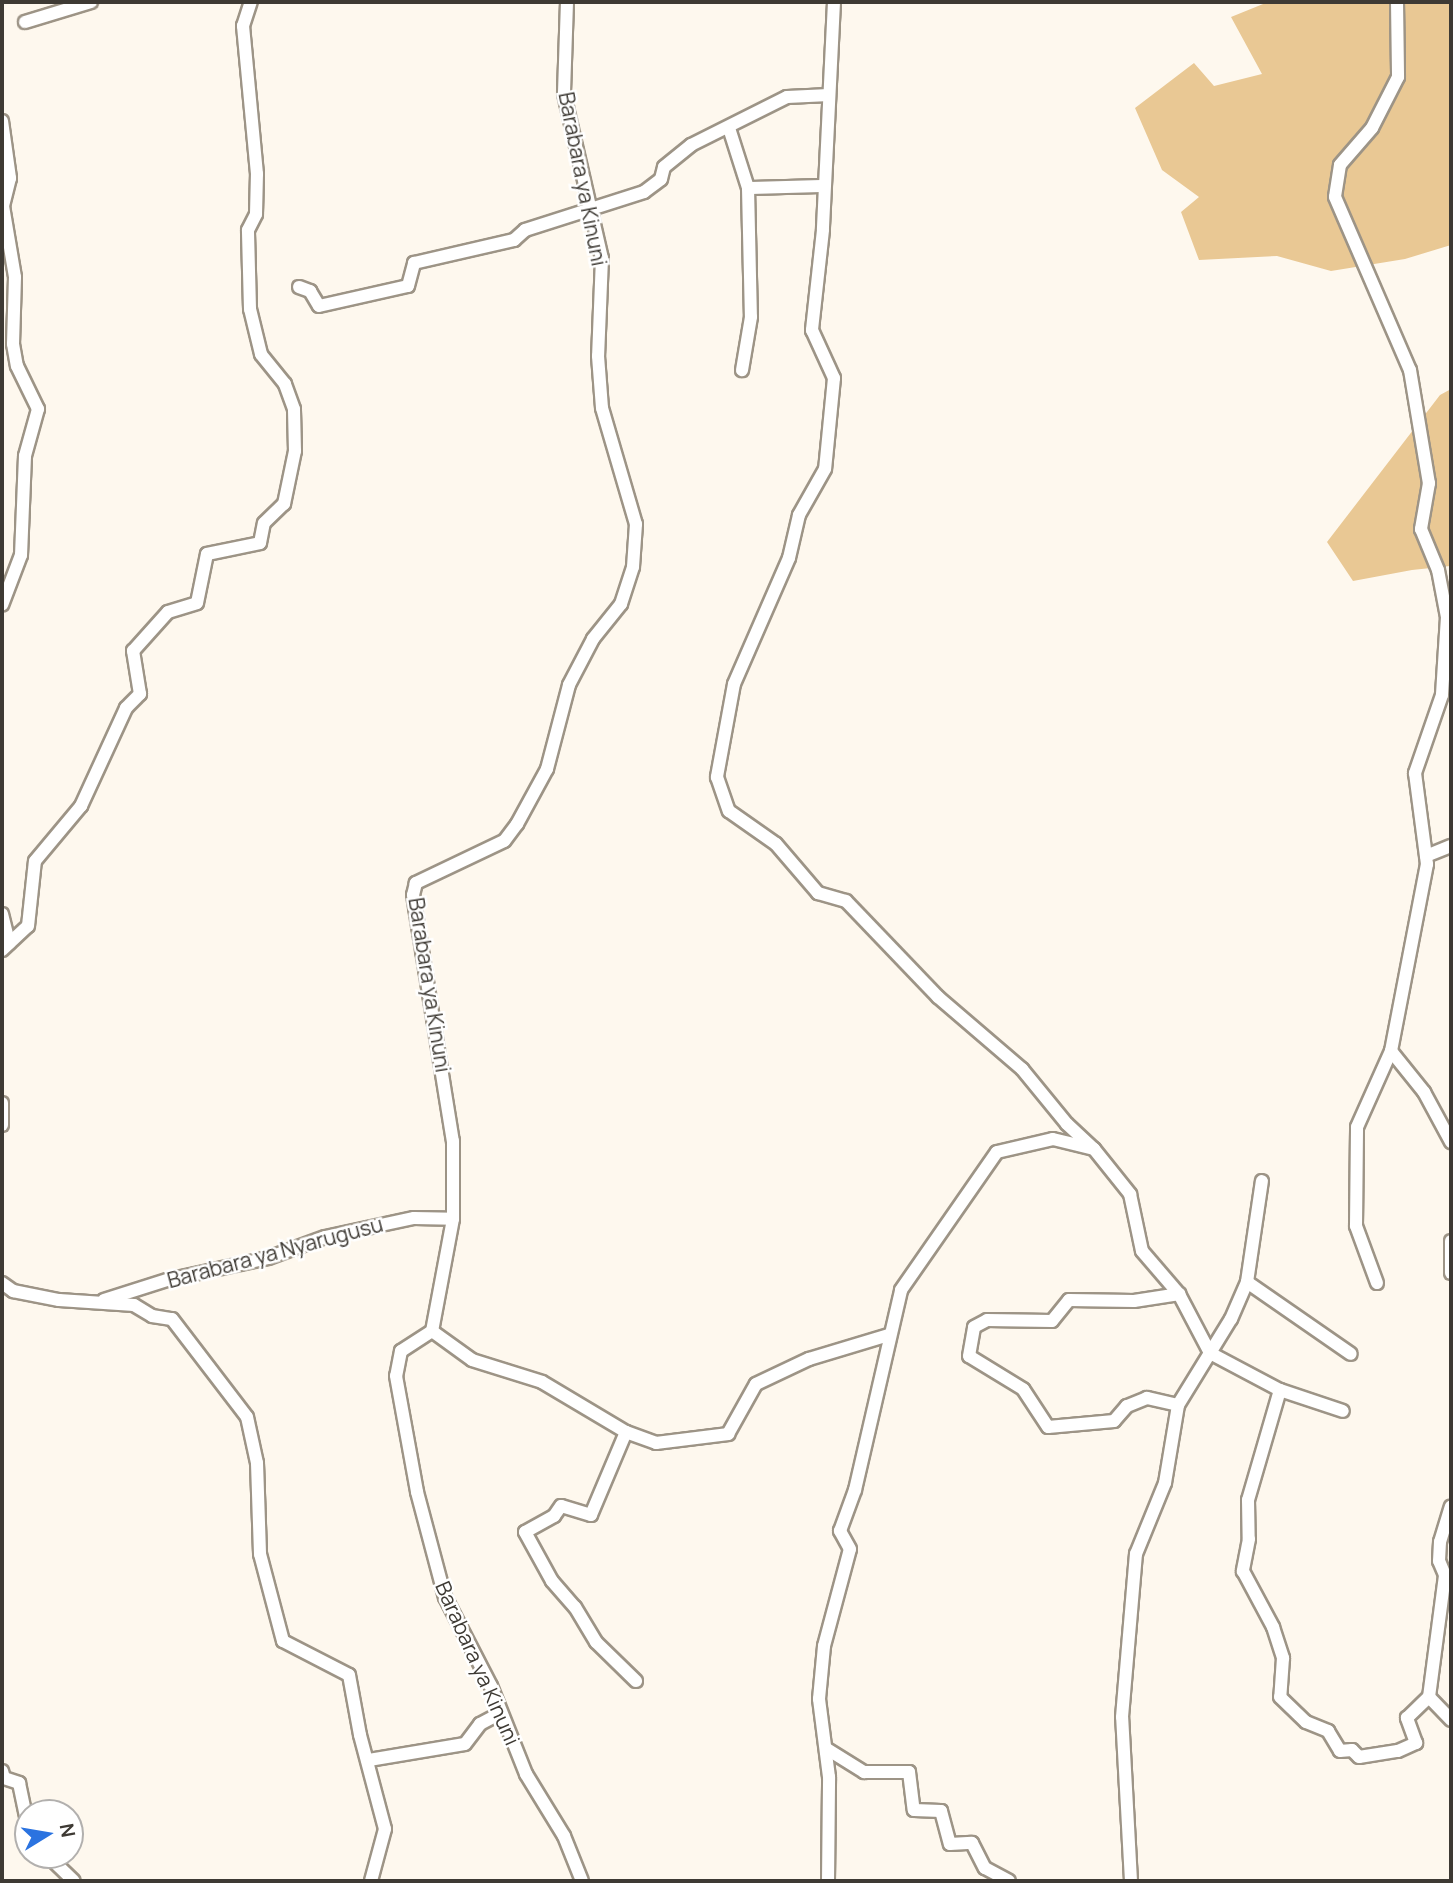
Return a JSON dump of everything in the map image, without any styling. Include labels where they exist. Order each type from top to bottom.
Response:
[{"type":"street","points":[[25,22],[92,2]]},
{"type":"street","points":[[6,947],[30,922],[35,861],[81,807],[125,708],[139,694],[133,651],[168,612],[197,603],[207,554],[260,543],[264,523],[284,504],[295,451],[294,410],[285,384],[261,354],[250,309],[248,230],[256,214],[257,173],[243,26],[251,2]]},
{"type":"street","name":"Barabara ya Kinuni","points":[[567,2],[564,94],[602,258],[598,356],[602,408],[636,524],[633,567],[621,604],[593,639],[569,685],[547,769],[517,824],[504,841],[423,876],[413,895],[452,1129],[453,1219],[432,1331],[401,1351],[397,1361],[401,1414],[445,1597],[501,1713],[526,1774],[564,1836],[582,1881]]},
{"type":"street","points":[[834,2],[824,186],[812,330],[834,378],[825,470],[799,515],[789,558],[734,684],[717,777],[729,811],[776,844],[818,893],[846,901],[938,997],[1022,1069],[1067,1124],[1094,1149],[1130,1194],[1142,1251],[1179,1294],[1210,1353],[1280,1390],[1343,1411]]},
{"type":"street","points":[[1377,1283],[1356,1226],[1356,1138],[1391,1051],[1426,856],[1415,773],[1442,695],[1447,617],[1438,570],[1421,529],[1429,483],[1410,370],[1335,198],[1340,165],[1372,128],[1398,77],[1397,2]]},
{"type":"street","points":[[299,287],[310,291],[319,306],[408,286],[414,263],[514,240],[525,230],[643,192],[661,179],[664,167],[674,157],[787,97],[829,95]]},
{"type":"street","points":[[2,121],[10,178],[3,206],[15,277],[13,344],[17,366],[38,409],[25,456],[21,555],[2,605]]},
{"type":"street","points":[[729,128],[748,188],[751,317],[742,370]]},
{"type":"street","points":[[748,188],[824,186]]},
{"type":"street","points":[[1426,856],[1451,846]]},
{"type":"street","points":[[2,914],[6,947]]},
{"type":"street","points":[[1391,1051],[1424,1092],[1451,1142]]},
{"type":"street","points":[[2,1103],[2,1125]]},
{"type":"street","points":[[828,1881],[827,1749],[819,1699],[824,1646],[850,1549],[841,1531],[855,1490],[901,1290],[998,1152],[1053,1139],[1094,1149]]},
{"type":"street","points":[[1130,1881],[1122,1717],[1124,1651],[1136,1554],[1164,1483],[1178,1405],[1210,1353],[1247,1282],[1262,1181]]},
{"type":"street","name":"Barabara ya Nyarugusu","points":[[100,1301],[167,1280],[268,1258],[325,1237],[414,1218],[453,1219]]},
{"type":"street","points":[[1451,1241],[1451,1273]]},
{"type":"street","points":[[1247,1282],[1351,1354]]},
{"type":"street","name":"Barabara ya Nyarugusu","points":[[2,1283],[13,1291],[59,1300],[134,1305],[152,1316],[172,1318],[247,1417],[257,1463],[260,1555],[283,1641],[349,1675],[360,1735],[369,1760],[384,1829],[371,1881]]},
{"type":"street","points":[[1178,1405],[1147,1398],[1127,1406],[1114,1421],[1048,1427],[1023,1389],[969,1356],[974,1327],[988,1320],[1052,1321],[1069,1300],[1134,1301],[1179,1294]]},
{"type":"street","points":[[432,1331],[472,1360],[542,1382],[626,1432],[656,1443],[728,1434],[756,1384],[809,1359],[890,1335]]},
{"type":"street","points":[[1280,1390],[1248,1500],[1249,1539],[1243,1571],[1273,1627],[1283,1658],[1280,1697],[1306,1722],[1328,1731],[1340,1751],[1352,1750],[1359,1757],[1416,1743],[1407,1718],[1429,1697],[1445,1575],[1440,1561],[1440,1542],[1451,1507]]},
{"type":"street","points":[[626,1432],[591,1515],[561,1506],[554,1516],[525,1532],[552,1581],[575,1607],[596,1642],[636,1681]]},
{"type":"street","points":[[1429,1697],[1451,1720]]},
{"type":"street","points":[[369,1760],[465,1744],[481,1724],[501,1713]]},
{"type":"street","points":[[827,1749],[864,1772],[909,1772],[914,1810],[942,1811],[948,1842],[972,1843],[985,1868],[1009,1881]]},
{"type":"street","points":[[2,1771],[4,1778],[19,1783],[22,1799]]},
{"type":"shaded area","points":[[1268,2],[1451,2],[1451,245],[1405,259],[1331,271],[1277,256],[1199,260],[1181,212],[1199,197],[1162,170],[1135,108],[1194,63],[1214,86],[1262,74],[1231,17]]},
{"type":"shaded area","points":[[1451,389],[1451,572],[1450,566],[1353,581],[1327,542],[1440,395]]}]
